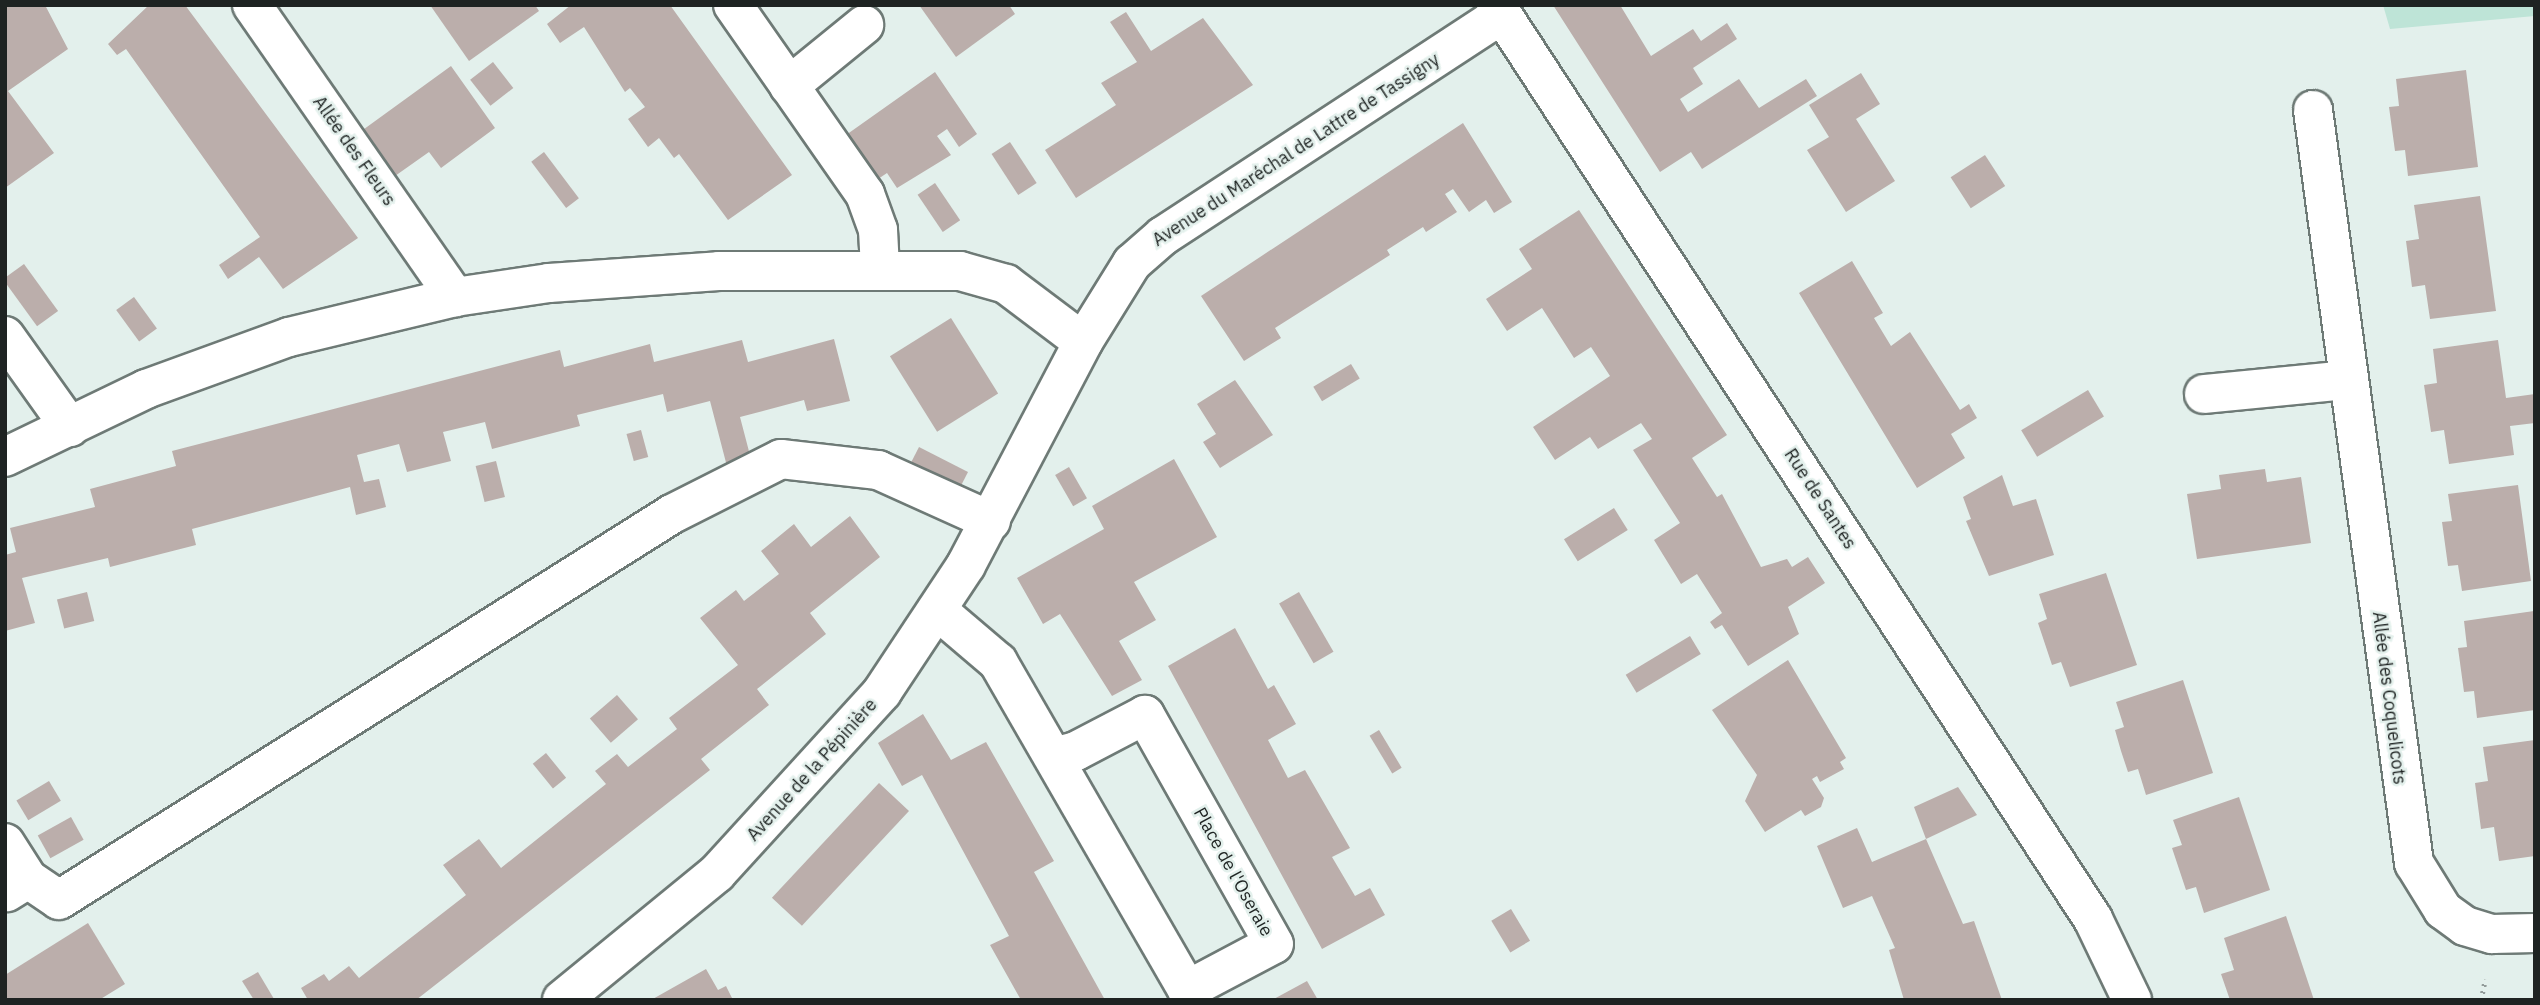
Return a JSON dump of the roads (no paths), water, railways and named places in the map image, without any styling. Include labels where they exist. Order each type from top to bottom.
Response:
[{"type":"street","name":"Allée des Fleurs","points":[[252,5],[456,297]]},
{"type":"street","points":[[733,5],[865,194],[878,230],[880,268]]},
{"type":"street","name":"Avenue du Maréchal de Lattre de Tassigny","points":[[1083,342],[1118,280],[1155,243],[1499,9]]},
{"type":"street","name":"Rue de Santes","points":[[1499,9],[2093,919],[2132,1000]]},
{"type":"street","points":[[789,86],[864,25]]},
{"type":"street","name":"Allée des Coquelicots","points":[[2313,110],[2347,380],[2414,863],[2443,911],[2465,926],[2492,934],[2535,933]]},
{"type":"street","points":[[5,457],[146,389],[231,356],[456,297],[664,273],[880,268],[960,271],[1006,284],[1083,342]]},
{"type":"street","points":[[5,336],[70,427]]},
{"type":"street","name":"Avenue de la Pépinière","points":[[569,998],[717,873],[829,756],[882,692],[937,610],[991,521],[1083,342]]},
{"type":"street","points":[[2204,394],[2347,380]]},
{"type":"street","points":[[5,843],[16,886],[59,900],[672,514],[781,459],[878,470],[991,521]]},
{"type":"street","name":"Place de l'Oseraie","points":[[937,610],[998,662],[1187,990],[1274,944],[1145,715],[1076,751],[1054,757]]}]
